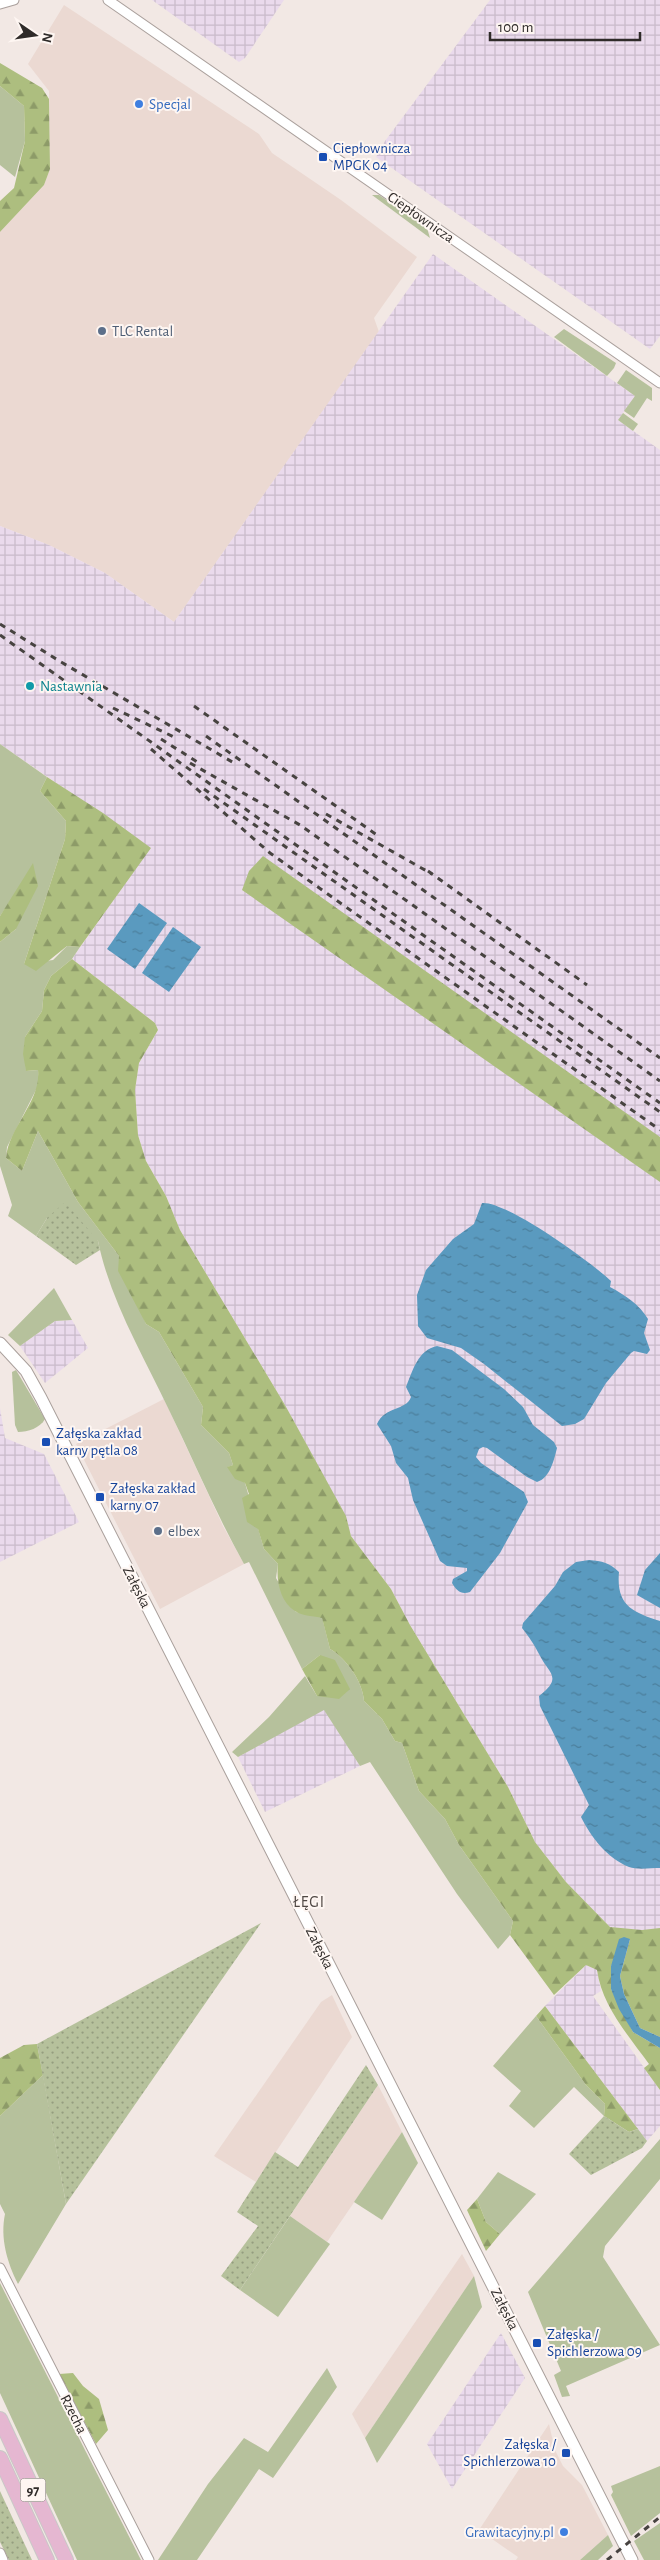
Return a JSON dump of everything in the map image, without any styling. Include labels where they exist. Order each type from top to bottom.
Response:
[{"type":"main road","name":"97","points":[[0,2419],[66,2560]]},
{"type":"main road","name":"97","points":[[0,2458],[47,2560]]},
{"type":"street","points":[[0,4],[14,0]]},
{"type":"street","name":"Ciepłownicza","points":[[108,0],[660,383]]},
{"type":"street","name":"Załęska","points":[[0,1343],[26,1371],[42,1398],[632,2560]]},
{"type":"street","name":"Rzecha","points":[[0,2268],[149,2560]]},
{"type":"street","points":[[0,2553],[3,2560]]},
{"type":"shaded area","points":[[152,0],[284,0],[245,58],[239,62]]},
{"type":"shaded area","points":[[490,0],[660,0],[660,336],[650,349],[376,157],[385,141]]},
{"type":"shaded area","points":[[64,5],[259,134],[272,153],[341,200],[417,257],[374,318],[379,332],[174,622],[105,573],[49,545],[0,526],[0,232],[44,185],[50,169],[49,91],[28,64]]},
{"type":"shaded area","points":[[433,254],[635,396],[618,420],[660,450],[660,2037],[610,1927],[566,1882],[535,1842],[508,1787],[410,1625],[391,1589],[351,1536],[345,1516],[285,1405],[180,1230],[166,1196],[146,1161],[138,1135],[135,1090],[139,1063],[158,1030],[155,1023],[72,959],[150,848],[0,744],[0,526],[49,545],[105,573],[174,622]]},
{"type":"shaded area","points":[[72,1320],[88,1348],[45,1383],[20,1346],[55,1321]]},
{"type":"shaded area","points":[[164,1399],[223,1526],[244,1564],[160,1609],[76,1444]]},
{"type":"shaded area","points":[[0,1408],[5,1438],[44,1454],[79,1522],[0,1562]]},
{"type":"shaded area","points":[[324,1709],[360,1766],[265,1812],[238,1757]]},
{"type":"shaded area","points":[[586,1965],[597,1970],[601,1991],[593,1996],[660,2090],[660,2126],[647,2141],[545,2006]]},
{"type":"shaded area","points":[[332,1995],[352,2037],[256,2182],[214,2156],[321,2002]]},
{"type":"shaded area","points":[[378,2085],[402,2132],[327,2242],[290,2216]]},
{"type":"shaded area","points":[[462,2254],[474,2276],[365,2438],[352,2414]]},
{"type":"shaded area","points":[[501,2333],[525,2378],[452,2489],[427,2444]]},
{"type":"shaded area","points":[[549,2424],[555,2450],[563,2466],[582,2485],[608,2535],[580,2560],[516,2560],[518,2557],[479,2530]]},
{"type":"green space","points":[[0,63],[42,88],[49,99],[50,169],[44,185],[0,232],[0,201],[14,188],[25,141],[24,106],[0,86]]},
{"type":"green space","points":[[0,86],[24,106],[25,141],[15,177],[0,165]]},
{"type":"green space","points":[[372,195],[379,195],[427,228],[430,238]]},
{"type":"green space","points":[[564,329],[616,363],[607,376],[554,337]]},
{"type":"green space","points":[[626,370],[652,388],[652,401],[647,398],[634,418],[624,411],[635,396],[617,383]]},
{"type":"green space","points":[[623,413],[638,424],[633,431],[618,420]]},
{"type":"green space","points":[[0,744],[47,777],[40,791],[66,821],[65,839],[24,964],[53,960],[67,946],[80,947],[72,959],[51,976],[44,990],[42,1011],[25,1037],[26,1071],[38,1070],[39,1084],[7,1147],[6,1158],[22,1171],[38,1131],[78,1202],[119,1256],[146,1324],[159,1332],[203,1407],[201,1425],[229,1453],[233,1465],[228,1467],[245,1483],[264,1549],[278,1564],[276,1578],[296,1612],[322,1617],[330,1649],[348,1664],[361,1686],[364,1701],[382,1719],[395,1741],[402,1743],[419,1791],[445,1819],[459,1845],[513,1921],[510,1935],[498,1949],[457,1894],[370,1762],[360,1766],[324,1710],[238,1757],[232,1752],[269,1717],[305,1676],[317,1696],[320,1655],[302,1669],[249,1562],[244,1564],[128,1327],[110,1285],[98,1241],[47,1218],[36,1236],[8,1216],[12,1205],[0,1166],[0,942],[16,929],[7,906],[0,916]]},
{"type":"green space","points":[[47,777],[103,813],[151,848],[80,947],[67,946],[36,971],[24,964],[65,839],[66,821],[40,791]]},
{"type":"green space","points":[[263,856],[660,1137],[660,1182],[242,890],[249,871]]},
{"type":"green space","points":[[33,863],[38,886],[16,929],[0,942],[0,916]]},
{"type":"green space","points":[[72,959],[155,1023],[158,1030],[139,1063],[135,1090],[138,1135],[146,1161],[166,1196],[180,1230],[285,1405],[346,1516],[351,1536],[391,1589],[410,1625],[508,1787],[535,1842],[566,1882],[610,1927],[642,1930],[660,1928],[660,2037],[640,2028],[624,1994],[620,1976],[630,1939],[611,1966],[611,1989],[633,2032],[660,2048],[660,2090],[644,2068],[649,2064],[610,2008],[604,1996],[597,1970],[586,1965],[554,1995],[510,1935],[513,1921],[459,1845],[445,1819],[419,1791],[402,1743],[395,1741],[382,1719],[364,1701],[361,1686],[348,1664],[330,1649],[322,1618],[298,1613],[286,1602],[280,1590],[278,1564],[264,1549],[258,1529],[247,1522],[242,1498],[249,1494],[245,1483],[235,1479],[227,1467],[233,1465],[229,1453],[201,1425],[203,1407],[159,1332],[146,1324],[118,1271],[119,1256],[78,1202],[38,1131],[22,1171],[6,1158],[8,1146],[35,1093],[38,1082],[38,1070],[26,1071],[23,1054],[25,1037],[42,1011],[44,990],[51,976]]},
{"type":"green space","points":[[65,1202],[98,1241],[100,1250],[76,1265],[36,1236],[47,1218]]},
{"type":"green space","points":[[54,1288],[72,1320],[55,1321],[20,1346],[8,1335]]},
{"type":"green space","points":[[16,1370],[45,1419],[37,1427],[22,1432],[18,1432],[15,1425],[12,1372]]},
{"type":"green space","points":[[320,1655],[335,1660],[350,1689],[339,1699],[317,1696],[302,1669]]},
{"type":"green space","points":[[261,1923],[66,2204],[37,2044]]},
{"type":"green space","points":[[545,2006],[638,2129],[629,2132],[604,2116],[605,2104],[586,2085],[536,2016]]},
{"type":"green space","points":[[536,2016],[586,2085],[605,2104],[604,2116],[574,2087],[534,2128],[509,2106],[521,2091],[493,2066]]},
{"type":"green space","points":[[37,2044],[43,2075],[0,2116],[0,2058],[24,2045]]},
{"type":"green space","points":[[366,2065],[378,2085],[240,2290],[221,2276],[258,2226],[237,2212],[275,2152],[298,2167]]},
{"type":"green space","points":[[43,2075],[66,2204],[18,2284],[5,2250],[3,2232],[5,2214],[0,2204],[0,2116]]},
{"type":"green space","points":[[604,2116],[629,2132],[638,2129],[647,2141],[642,2148],[591,2175],[569,2154]]},
{"type":"green space","points":[[402,2132],[418,2163],[382,2220],[354,2202]]},
{"type":"green space","points":[[660,2139],[660,2179],[605,2246],[603,2257],[660,2345],[566,2386],[570,2396],[562,2397],[554,2375],[561,2371],[528,2292]]},
{"type":"green space","points":[[498,2172],[536,2194],[500,2234],[486,2222],[477,2199]]},
{"type":"green space","points":[[477,2199],[486,2222],[500,2234],[486,2251],[467,2210]]},
{"type":"green space","points":[[290,2216],[330,2244],[278,2317],[240,2290]]},
{"type":"green space","points":[[474,2276],[482,2307],[377,2463],[365,2438]]},
{"type":"green space","points":[[0,2283],[141,2560],[77,2560],[0,2393]]},
{"type":"green space","points":[[327,2368],[337,2387],[273,2478],[259,2469],[197,2560],[158,2560],[208,2484],[244,2438],[268,2452]]},
{"type":"green space","points":[[73,2373],[83,2386],[99,2399],[108,2430],[96,2444],[59,2374]]},
{"type":"green space","points":[[660,2466],[660,2513],[631,2536],[611,2495],[613,2492],[611,2486]]},
{"type":"green space","points":[[0,2491],[32,2560],[9,2560],[0,2542]]},
{"type":"green space","points":[[660,2523],[660,2560],[644,2560],[634,2541]]},
{"type":"green space","points":[[608,2535],[613,2546],[598,2560],[580,2560]]},
{"type":"water","points":[[139,903],[167,923],[135,969],[107,949]]},
{"type":"water","points":[[173,927],[201,947],[169,992],[142,973]]},
{"type":"water","points":[[482,1203],[494,1205],[510,1212],[568,1247],[611,1281],[610,1287],[632,1301],[648,1319],[644,1333],[650,1350],[647,1354],[634,1351],[631,1353],[606,1383],[584,1419],[575,1424],[562,1426],[461,1348],[427,1338],[418,1326],[417,1295],[426,1270],[453,1239],[474,1224]]},
{"type":"water","points":[[437,1346],[452,1350],[504,1389],[523,1407],[533,1425],[554,1442],[557,1448],[548,1473],[537,1482],[487,1448],[479,1449],[476,1457],[481,1463],[524,1492],[528,1502],[500,1553],[470,1592],[467,1593],[460,1592],[452,1583],[453,1579],[467,1571],[467,1568],[447,1566],[440,1561],[413,1500],[408,1478],[396,1463],[391,1446],[377,1424],[385,1414],[405,1405],[411,1397],[406,1387],[417,1362],[430,1348]]},
{"type":"water","points":[[660,1553],[660,1608],[637,1595],[645,1570]]},
{"type":"water","points":[[589,1560],[606,1563],[616,1569],[619,1572],[620,1592],[623,1600],[641,1614],[660,1621],[660,1868],[636,1868],[621,1863],[601,1846],[585,1825],[581,1817],[589,1805],[540,1706],[539,1696],[551,1684],[552,1675],[522,1628],[523,1623],[555,1586],[563,1572],[576,1562]]},
{"type":"water","points":[[624,1937],[630,1939],[620,1976],[624,1994],[640,2028],[660,2037],[660,2048],[633,2032],[619,2009],[611,1989],[611,1966],[619,1939]]},
{"type":"railway","points":[[0,624],[61,662],[234,763]]},
{"type":"railway","points":[[0,635],[660,1103]]},
{"type":"railway","points":[[194,706],[377,835]]},
{"type":"railway","points":[[113,708],[174,737]]},
{"type":"railway","points":[[206,736],[660,1058]]},
{"type":"railway","points":[[161,739],[199,763]]},
{"type":"railway","points":[[151,749],[270,853],[660,1130]]},
{"type":"railway","points":[[190,763],[300,825],[660,1081]]},
{"type":"railway","points":[[204,789],[660,1112]]},
{"type":"railway","points":[[326,814],[432,874]]},
{"type":"railway","points":[[428,871],[587,985]]},
{"type":"railway","points":[[607,2560],[660,2517]]},
{"type":"place","name":"Specjal","points":[[139,104]]},
{"type":"place","name":"Ciepłownicza MPGK 04","points":[[323,157]]},
{"type":"place","name":"TLC Rental","points":[[102,331]]},
{"type":"place","name":"Nastawnia","points":[[30,686]]},
{"type":"place","name":"Załęska zakład karny pętla 08","points":[[46,1442]]},
{"type":"place","name":"Załęska zakład karny 07","points":[[100,1497]]},
{"type":"place","name":"elbex","points":[[158,1531]]},
{"type":"place","name":"Załęska / Spichlerzowa 09","points":[[537,2343]]},
{"type":"place","name":"Załęska / Spichlerzowa 10","points":[[566,2453]]},
{"type":"place","name":"Grawitacyjny.pl","points":[[564,2532]]},
{"type":"district","name":"ŁĘGI","points":[[309,1901]]}]
